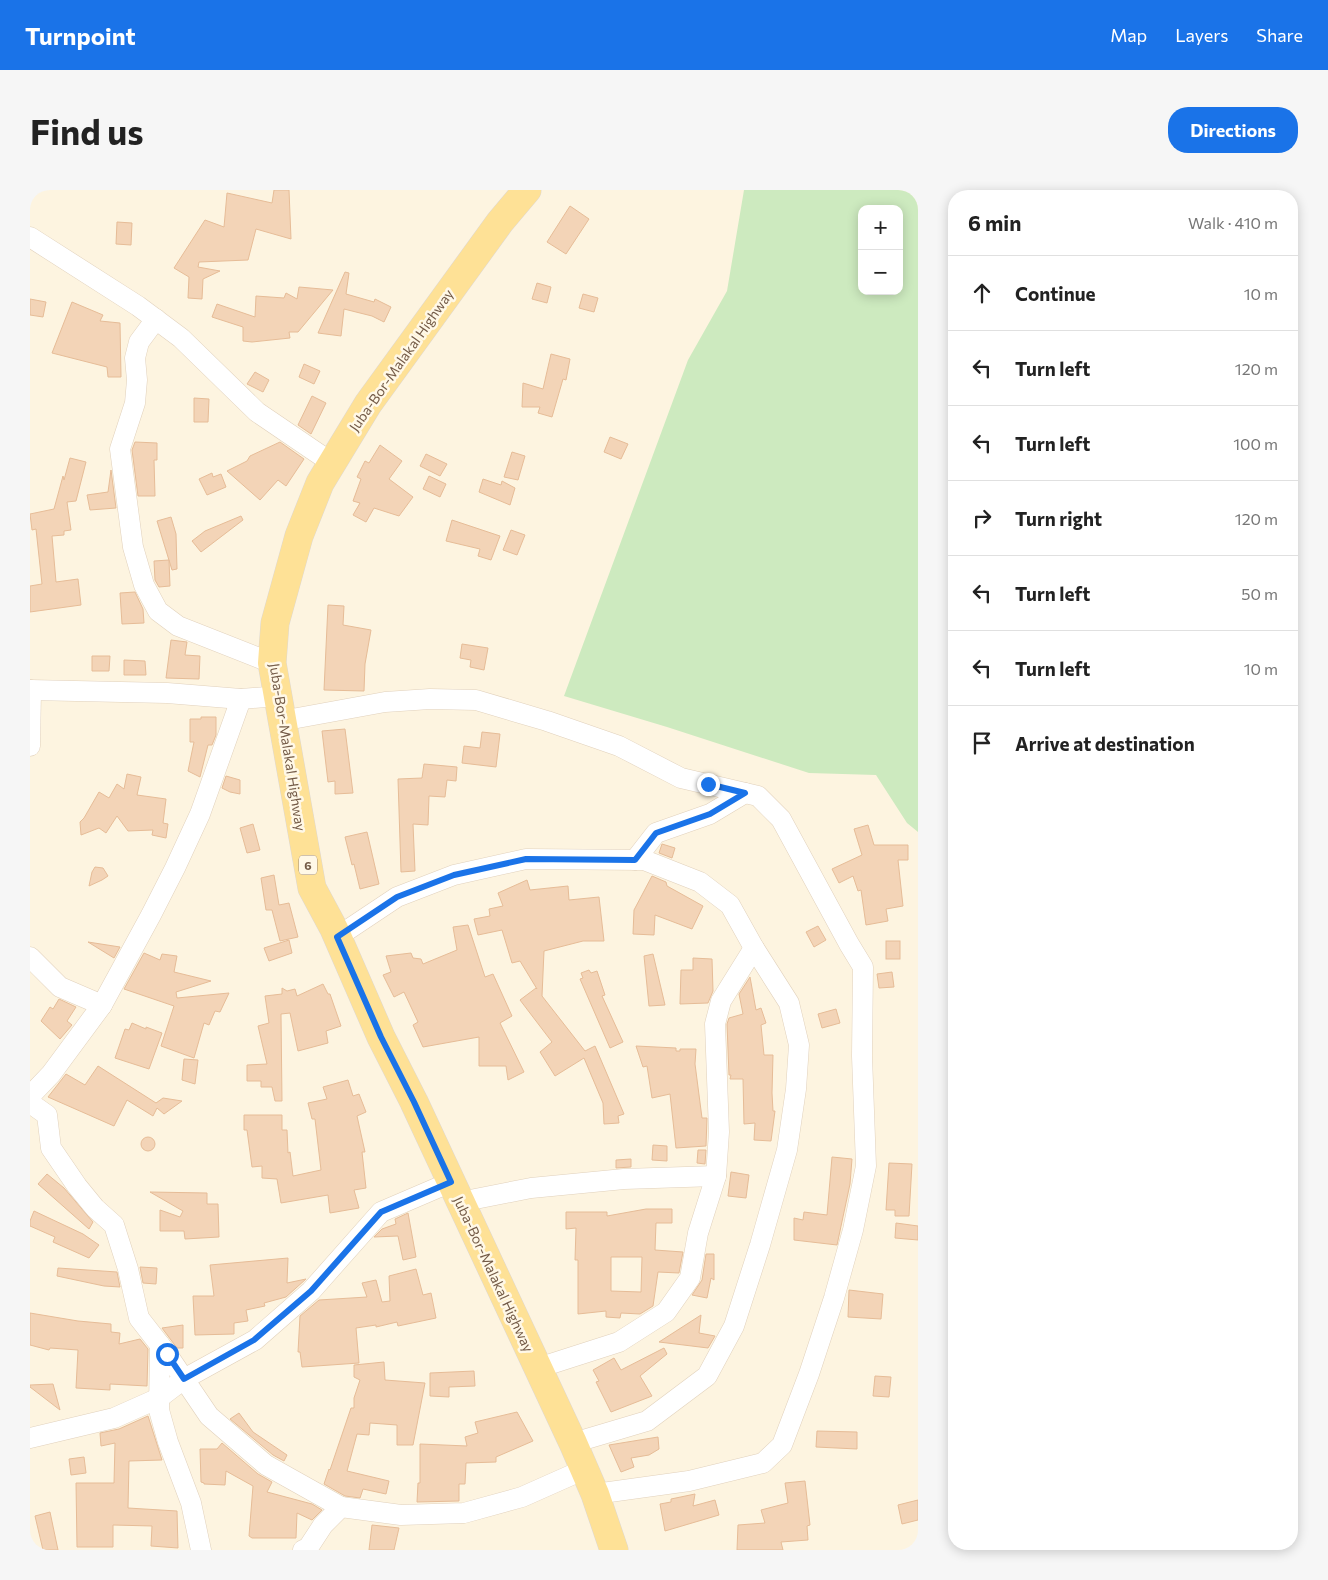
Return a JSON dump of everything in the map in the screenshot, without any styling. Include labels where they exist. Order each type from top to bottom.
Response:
[{"type":"main road","name":"Juba-Bor-Malakal Highway","points":[[527,190],[500,222],[374,396],[320,483],[298,536],[276,623],[272,663],[312,888],[337,937],[381,1037],[414,1102],[573,1442],[595,1494],[614,1550]]},
{"type":"street","points":[[30,237],[82,268],[156,319],[181,338],[257,412],[332,463]]},
{"type":"street","points":[[156,319],[139,342],[136,358],[135,403],[120,449],[133,547],[144,584],[158,611],[178,626],[272,663]]},
{"type":"street","points":[[30,746],[31,690],[167,693],[241,699],[280,709],[430,699],[476,700],[547,721],[619,746],[680,778],[758,796],[781,819],[849,944],[863,966],[862,1056],[866,1166],[853,1230],[809,1374],[782,1445],[763,1463],[689,1481],[595,1494]]},
{"type":"street","points":[[30,1096],[51,1074],[102,1005],[151,915],[200,814],[241,699]]},
{"type":"street","points":[[635,860],[656,833],[710,814],[745,793]]},
{"type":"street","points":[[337,937],[397,897],[454,875],[526,859],[644,860],[700,882],[730,905],[754,948],[789,1003],[799,1045],[796,1089],[787,1150],[760,1245],[734,1326],[707,1376],[647,1421],[573,1442]]},
{"type":"street","points":[[538,1368],[619,1342],[666,1312],[690,1278],[698,1232],[716,1176],[718,1122],[715,1024],[721,1001],[754,948]]},
{"type":"street","points":[[30,958],[60,987],[102,1005]]},
{"type":"street","points":[[30,1103],[47,1115],[51,1148],[77,1186],[94,1208],[114,1224],[128,1269],[139,1318],[209,1416],[266,1465],[341,1507],[400,1516],[464,1513],[522,1497],[585,1469]]},
{"type":"street","points":[[30,1438],[114,1418],[159,1398],[184,1379],[254,1340],[311,1291],[381,1212],[456,1192],[532,1188],[624,1179],[716,1176]]},
{"type":"street","points":[[160,1345],[159,1410],[168,1442],[191,1503],[201,1550]]},
{"type":"street","points":[[303,1550],[308,1548],[323,1525],[341,1507]]},
{"type":"green space","points":[[744,190],[918,190],[918,832],[907,823],[876,775],[809,773],[564,696],[688,360],[727,291]]},
{"type":"building","points":[[274,190],[289,190],[291,239],[256,229],[248,260],[199,262],[198,267],[220,271],[203,279],[202,299],[188,298],[189,277],[174,268],[205,220],[224,227],[227,193],[272,203]]},
{"type":"building","points":[[570,206],[589,219],[566,254],[547,242]]},
{"type":"building","points":[[117,222],[132,223],[131,245],[116,244]]},
{"type":"building","points":[[345,272],[349,273],[346,294],[374,302],[375,299],[391,307],[384,322],[372,316],[344,309],[341,336],[318,333]]},
{"type":"building","points":[[537,283],[551,287],[547,303],[532,299]]},
{"type":"building","points":[[299,287],[333,290],[298,332],[289,332],[290,338],[252,342],[243,341],[243,327],[212,317],[217,304],[255,317],[256,296],[284,298],[286,293],[297,299]]},
{"type":"building","points":[[583,294],[598,298],[594,312],[579,308]]},
{"type":"building","points":[[30,299],[46,302],[43,317],[30,315]]},
{"type":"building","points":[[72,302],[103,315],[100,321],[120,323],[121,377],[108,377],[107,367],[52,353]]},
{"type":"building","points":[[551,354],[570,359],[566,380],[563,379],[552,417],[538,413],[540,407],[522,407],[523,383],[543,389]]},
{"type":"building","points":[[304,364],[320,371],[314,384],[299,377]]},
{"type":"building","points":[[255,372],[269,380],[263,392],[247,384]]},
{"type":"building","points":[[312,396],[326,403],[311,434],[298,425]]},
{"type":"building","points":[[194,398],[209,399],[208,422],[194,422]]},
{"type":"building","points":[[610,437],[628,444],[621,459],[604,452]]},
{"type":"building","points":[[135,442],[157,443],[157,460],[154,460],[155,496],[138,496],[132,450]]},
{"type":"building","points":[[280,442],[304,459],[286,486],[278,480],[260,500],[227,471],[247,461],[250,456]]},
{"type":"building","points":[[380,445],[402,461],[389,479],[413,497],[399,516],[374,508],[366,522],[353,515],[360,503],[353,501],[361,479],[357,477],[365,461],[369,463]]},
{"type":"building","points":[[512,452],[525,456],[518,480],[504,477]]},
{"type":"building","points":[[426,454],[447,464],[440,476],[420,466]]},
{"type":"building","points":[[70,458],[86,462],[76,501],[67,502],[71,530],[64,531],[64,535],[52,536],[56,582],[78,579],[81,605],[30,612],[30,586],[42,584],[36,529],[32,530],[30,514],[54,509]]},
{"type":"building","points":[[111,470],[116,508],[90,510],[87,495],[108,492]]},
{"type":"building","points":[[212,473],[213,477],[221,474],[226,487],[207,495],[199,479]]},
{"type":"building","points":[[429,476],[446,484],[440,497],[423,489]]},
{"type":"building","points":[[483,479],[501,485],[502,481],[515,488],[510,505],[479,492]]},
{"type":"building","points":[[241,516],[243,520],[201,552],[192,541],[205,531]]},
{"type":"building","points":[[171,517],[176,534],[177,569],[172,570],[157,521]]},
{"type":"building","points":[[452,520],[500,536],[491,560],[478,556],[480,549],[446,541]]},
{"type":"building","points":[[511,530],[525,535],[517,555],[503,550]]},
{"type":"building","points":[[169,560],[170,586],[159,587],[155,580],[154,561]]},
{"type":"building","points":[[135,592],[143,609],[144,623],[122,624],[120,593]]},
{"type":"building","points":[[328,605],[344,606],[343,625],[371,630],[365,664],[364,691],[324,690]]},
{"type":"building","points":[[171,640],[187,642],[185,655],[200,656],[199,679],[166,678]]},
{"type":"building","points":[[462,644],[488,648],[484,670],[470,667],[471,660],[460,658]]},
{"type":"building","points":[[92,656],[110,656],[109,671],[92,671]]},
{"type":"building","points":[[124,660],[145,661],[146,675],[124,675]]},
{"type":"building","points":[[201,717],[216,717],[216,735],[212,745],[208,745],[200,777],[188,771],[194,742],[190,742],[190,719],[201,719]]},
{"type":"building","points":[[345,729],[353,793],[335,794],[335,781],[328,782],[322,731]]},
{"type":"building","points":[[482,732],[500,734],[496,767],[462,763],[464,746],[480,748]]},
{"type":"building","points":[[424,764],[457,767],[456,781],[447,780],[445,797],[429,796],[428,825],[413,824],[415,871],[401,872],[398,779],[422,778]]},
{"type":"building","points":[[127,774],[141,777],[137,795],[166,799],[163,823],[168,824],[166,838],[152,835],[153,830],[128,831],[117,816],[106,833],[99,828],[81,835],[80,822],[99,792],[109,798],[117,784],[124,789]]},
{"type":"building","points":[[226,776],[240,780],[240,794],[222,788]]},
{"type":"building","points":[[253,824],[260,850],[247,853],[240,828]]},
{"type":"building","points":[[868,825],[874,845],[908,845],[908,860],[898,860],[903,906],[886,909],[888,921],[866,925],[861,890],[858,891],[853,876],[839,883],[832,869],[862,855],[854,829]]},
{"type":"building","points":[[367,832],[379,884],[360,889],[345,837]]},
{"type":"building","points":[[662,844],[675,848],[672,858],[659,853]]},
{"type":"building","points":[[95,867],[103,868],[108,876],[89,886],[92,872]]},
{"type":"building","points":[[274,875],[279,905],[289,903],[298,937],[280,941],[272,910],[266,910],[261,878]]},
{"type":"building","points":[[652,876],[666,882],[667,886],[703,906],[692,929],[655,915],[654,935],[633,934],[634,910]]},
{"type":"building","points":[[527,880],[530,890],[568,886],[569,900],[599,897],[604,941],[583,941],[544,951],[542,996],[585,1051],[595,1046],[624,1114],[618,1116],[619,1123],[604,1124],[603,1103],[584,1058],[555,1076],[540,1052],[552,1042],[520,1000],[537,989],[520,961],[512,963],[502,930],[478,935],[474,919],[490,916],[489,909],[503,906],[498,893]]},
{"type":"building","points":[[468,925],[485,977],[493,974],[512,1016],[500,1023],[524,1072],[508,1080],[506,1066],[479,1066],[479,1037],[423,1047],[413,1025],[418,1022],[404,992],[394,997],[383,975],[391,972],[386,956],[411,953],[413,958],[421,959],[423,964],[457,950],[453,927]]},
{"type":"building","points":[[818,926],[826,940],[814,947],[806,932]]},
{"type":"building","points":[[289,940],[292,953],[269,961],[264,948]]},
{"type":"building","points":[[886,941],[900,941],[900,959],[886,959]]},
{"type":"building","points":[[88,942],[120,947],[114,958]]},
{"type":"building","points":[[144,953],[160,960],[162,954],[177,956],[174,972],[211,981],[176,992],[177,998],[229,993],[220,1012],[215,1011],[209,1025],[204,1023],[194,1058],[161,1046],[174,1006],[124,989]]},
{"type":"building","points":[[653,954],[665,1005],[649,1006],[644,956]]},
{"type":"building","points":[[693,958],[712,959],[713,991],[708,1003],[680,1004],[681,970],[693,970]]},
{"type":"building","points":[[589,970],[591,973],[597,971],[605,995],[602,996],[623,1042],[610,1048],[580,979],[583,978],[581,973]]},
{"type":"building","points":[[892,972],[894,987],[879,988],[877,974]]},
{"type":"building","points":[[750,977],[756,1010],[761,1008],[766,1023],[761,1025],[764,1055],[773,1055],[772,1093],[773,1111],[775,1111],[771,1141],[754,1140],[755,1123],[744,1124],[743,1079],[730,1079],[731,1075],[729,1075],[727,1024],[729,1018],[743,1014],[739,994]]},
{"type":"building","points":[[323,984],[328,994],[330,994],[341,1026],[326,1031],[328,1043],[298,1051],[290,1013],[281,1014],[282,1101],[275,1101],[272,1087],[261,1087],[261,1081],[247,1081],[247,1065],[267,1064],[258,1026],[269,1023],[265,996],[282,994],[282,988],[287,991],[295,989],[297,996]]},
{"type":"building","points":[[59,999],[76,1007],[67,1021],[72,1025],[60,1039],[41,1021],[50,1007],[53,1009]]},
{"type":"building","points":[[836,1009],[840,1023],[822,1028],[818,1014]]},
{"type":"building","points":[[132,1023],[162,1033],[149,1069],[115,1058],[125,1029],[129,1030]]},
{"type":"building","points":[[636,1046],[676,1048],[676,1051],[680,1051],[680,1049],[696,1049],[695,1064],[702,1118],[707,1118],[706,1146],[676,1148],[670,1094],[652,1098],[647,1066],[643,1067]]},
{"type":"building","points":[[184,1059],[198,1060],[195,1084],[182,1080]]},
{"type":"building","points":[[98,1066],[156,1103],[163,1098],[182,1101],[164,1114],[157,1108],[153,1116],[127,1100],[114,1126],[48,1097],[66,1074],[85,1085]]},
{"type":"building","points":[[348,1080],[353,1096],[359,1094],[366,1112],[357,1116],[365,1152],[362,1152],[366,1188],[354,1190],[359,1208],[330,1213],[328,1195],[281,1203],[277,1179],[262,1178],[262,1166],[252,1167],[247,1130],[244,1130],[244,1115],[282,1115],[282,1130],[287,1130],[288,1153],[290,1152],[293,1176],[321,1170],[315,1119],[312,1119],[308,1103],[327,1099],[323,1087]]},
{"type":"building","points":[[145,1137],[151,1137],[155,1144],[151,1151],[145,1151],[141,1147],[141,1141]]},
{"type":"building","points":[[653,1145],[667,1146],[667,1161],[652,1160]]},
{"type":"building","points":[[698,1150],[706,1150],[705,1164],[697,1163]]},
{"type":"building","points":[[832,1157],[852,1159],[850,1184],[837,1245],[794,1240],[794,1218],[803,1220],[804,1212],[827,1215]]},
{"type":"building","points":[[631,1159],[631,1167],[616,1168],[616,1160]]},
{"type":"building","points":[[889,1163],[912,1164],[909,1216],[895,1216],[895,1210],[886,1210]]},
{"type":"building","points":[[731,1172],[749,1175],[746,1198],[728,1196]]},
{"type":"building","points":[[47,1174],[64,1188],[93,1222],[89,1229],[38,1184]]},
{"type":"building","points":[[150,1192],[207,1193],[207,1204],[218,1204],[219,1237],[185,1239],[184,1231],[160,1231],[160,1210],[180,1217],[183,1211]]},
{"type":"building","points":[[646,1209],[672,1209],[672,1223],[656,1223],[655,1250],[683,1252],[679,1273],[658,1272],[653,1306],[640,1314],[621,1313],[620,1318],[606,1317],[606,1311],[578,1314],[578,1260],[575,1260],[576,1228],[566,1229],[566,1212],[607,1212],[607,1216]],"holes":[[[611,1257],[642,1257],[641,1292],[611,1291]]]},
{"type":"building","points":[[34,1211],[83,1234],[99,1245],[89,1258],[53,1242],[55,1237],[30,1226]]},
{"type":"building","points":[[408,1213],[416,1257],[403,1260],[398,1236],[374,1237],[382,1229],[396,1224],[395,1219]]},
{"type":"building","points":[[896,1223],[918,1226],[918,1240],[895,1238]]},
{"type":"building","points":[[706,1254],[714,1254],[714,1280],[711,1278],[707,1298],[692,1295],[702,1280]]},
{"type":"building","points":[[288,1258],[287,1283],[306,1279],[286,1297],[264,1303],[265,1306],[246,1310],[248,1321],[234,1323],[234,1334],[195,1335],[193,1296],[214,1296],[210,1265]]},
{"type":"building","points":[[140,1267],[157,1268],[156,1284],[143,1283]]},
{"type":"building","points":[[58,1268],[117,1272],[120,1287],[104,1286],[57,1276]]},
{"type":"building","points":[[416,1269],[423,1295],[431,1293],[436,1318],[398,1326],[397,1322],[376,1327],[376,1325],[356,1328],[359,1363],[302,1367],[300,1352],[298,1352],[300,1316],[319,1300],[367,1297],[362,1283],[376,1280],[382,1302],[390,1301],[389,1276]]},
{"type":"building","points":[[849,1290],[883,1294],[881,1319],[848,1317]]},
{"type":"building","points":[[30,1313],[111,1324],[111,1332],[120,1333],[119,1344],[140,1339],[148,1349],[147,1386],[110,1384],[110,1390],[76,1388],[78,1350],[50,1348],[49,1350],[30,1345]]},
{"type":"building","points":[[701,1315],[699,1333],[715,1336],[708,1348],[659,1342]]},
{"type":"building","points":[[183,1325],[183,1348],[177,1348],[162,1328]]},
{"type":"building","points":[[664,1348],[667,1354],[640,1376],[652,1396],[611,1412],[596,1382],[599,1381],[593,1370],[614,1358],[621,1370]]},
{"type":"building","points":[[384,1362],[385,1380],[425,1383],[413,1445],[397,1445],[397,1425],[370,1423],[369,1435],[357,1434],[347,1471],[389,1481],[386,1494],[363,1489],[360,1498],[345,1496],[324,1484],[351,1408],[354,1408],[354,1398],[360,1380],[354,1377],[354,1365]]},
{"type":"building","points":[[474,1371],[475,1386],[449,1387],[449,1397],[430,1396],[430,1373]]},
{"type":"building","points":[[875,1376],[891,1377],[889,1397],[873,1396]]},
{"type":"building","points":[[53,1384],[60,1410],[30,1387],[30,1385]]},
{"type":"building","points":[[517,1412],[533,1441],[496,1457],[496,1462],[466,1463],[465,1484],[459,1484],[459,1501],[417,1502],[418,1483],[420,1483],[420,1444],[467,1446],[465,1437],[478,1433],[475,1422]]},
{"type":"building","points":[[239,1413],[253,1432],[287,1455],[284,1461],[273,1455],[230,1419]]},
{"type":"building","points":[[148,1416],[162,1460],[129,1461],[128,1508],[177,1511],[178,1548],[151,1546],[152,1526],[113,1525],[113,1547],[77,1547],[76,1483],[114,1483],[115,1443],[101,1446],[100,1433],[119,1429]]},
{"type":"building","points":[[817,1431],[857,1432],[857,1449],[816,1447]]},
{"type":"building","points":[[658,1437],[659,1449],[649,1455],[631,1458],[634,1467],[621,1472],[609,1445]]},
{"type":"building","points":[[222,1443],[258,1474],[272,1482],[267,1492],[312,1504],[322,1510],[312,1520],[297,1513],[296,1538],[252,1538],[249,1536],[253,1486],[226,1471],[225,1485],[204,1484],[201,1482],[200,1449],[217,1449]]},
{"type":"building","points":[[84,1457],[86,1473],[71,1475],[69,1459]]},
{"type":"building","points":[[805,1481],[810,1525],[807,1526],[808,1540],[781,1542],[783,1550],[737,1550],[738,1525],[765,1523],[761,1510],[788,1503],[785,1483]]},
{"type":"building","points":[[695,1494],[693,1506],[715,1500],[719,1515],[665,1531],[660,1504],[671,1502],[671,1499]]},
{"type":"building","points":[[918,1500],[918,1520],[902,1524],[898,1505]]},
{"type":"building","points":[[50,1512],[58,1550],[43,1550],[35,1516]]},
{"type":"building","points":[[372,1525],[399,1528],[394,1550],[369,1550]]},
{"type":"route","points":[[167,1354],[184,1379],[254,1340],[311,1291],[381,1212],[451,1182],[381,1037],[337,937],[397,897],[454,875],[526,859],[635,860],[656,833],[710,814],[745,793],[708,784]]}]
